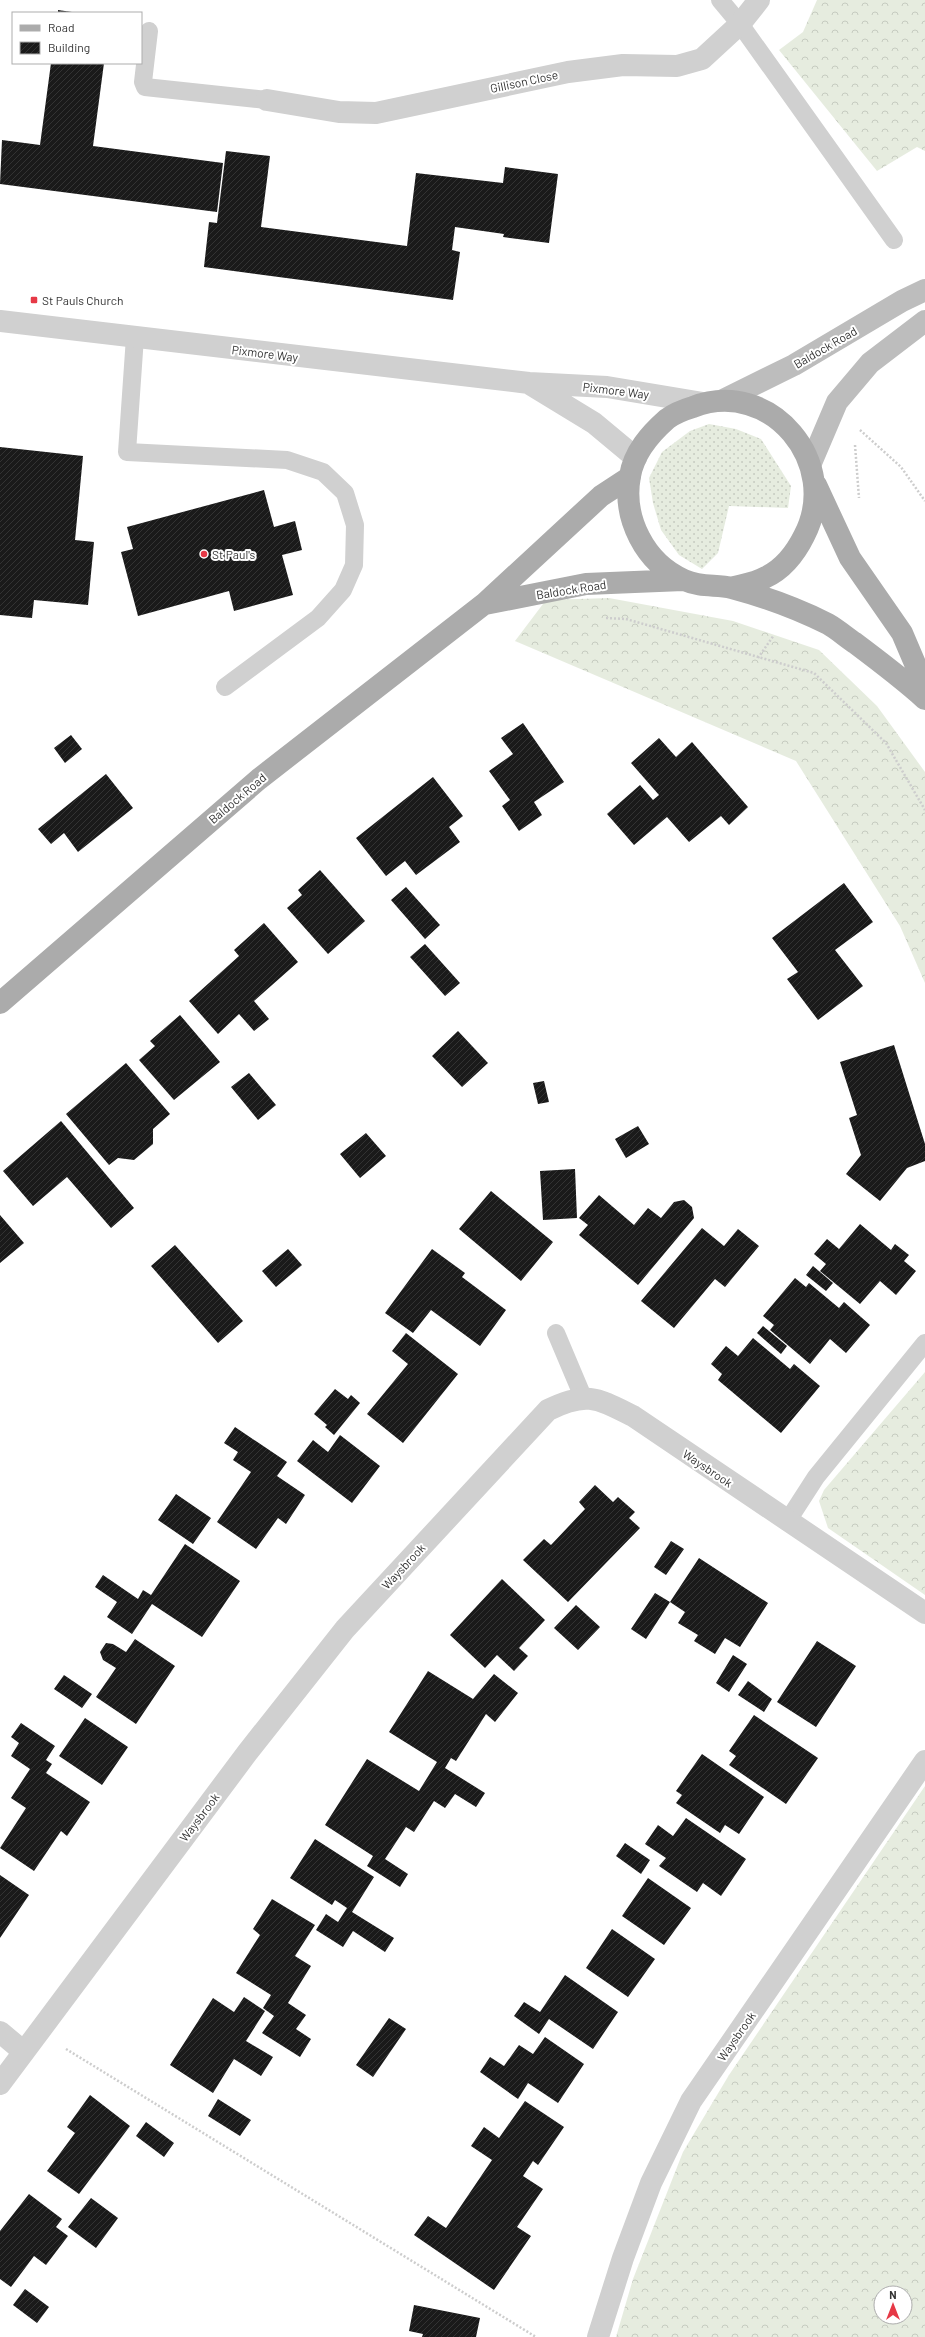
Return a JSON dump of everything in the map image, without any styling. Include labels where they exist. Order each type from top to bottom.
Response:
[{"type":"main road","name":"Baldock Road","points":[[713,402],[794,365],[902,301],[925,290]]},
{"type":"main road","points":[[811,463],[837,402],[870,363],[925,321]]},
{"type":"main road","points":[[925,687],[902,633],[850,558],[816,485],[811,463],[797,438],[776,418],[751,406],[713,402],[674,414],[651,433],[633,467],[629,508],[638,538],[658,563],[684,580],[707,587],[731,588],[792,609],[829,625],[905,681],[925,699]]},
{"type":"main road","name":"Baldock Road","points":[[0,1003],[259,779],[484,604],[633,467]]},
{"type":"main road","points":[[731,588],[766,577],[795,554],[812,521],[816,485]]},
{"type":"main road","name":"Baldock Road","points":[[484,604],[586,584],[684,580]]},
{"type":"street","name":"Gillison Close","points":[[267,100],[339,112],[376,113],[568,72],[623,65],[677,66],[702,59],[740,24],[759,0]]},
{"type":"street","name":"Pixmore Way","points":[[0,321],[530,383],[608,386],[713,402]]},
{"type":"street","name":"Pixmore Way","points":[[530,383],[594,423],[633,467]]},
{"type":"street","name":"Waysbrook","points":[[0,2084],[242,1759],[345,1629],[548,1410],[565,1401],[583,1397],[602,1400],[634,1416],[787,1522],[925,1613]]},
{"type":"street","name":"Waysbrook","points":[[598,2337],[623,2258],[651,2183],[691,2100],[925,1761]]},
{"type":"street","points":[[0,2032],[24,2052]]},
{"type":"lane","points":[[720,0],[740,24],[894,240]]},
{"type":"lane","points":[[149,31],[143,82],[146,87],[267,100]]},
{"type":"lane","points":[[135,337],[127,452],[287,460],[323,472],[345,493],[355,525],[354,565],[342,590],[318,618],[225,687]]},
{"type":"lane","points":[[556,1333],[583,1397]]},
{"type":"lane","points":[[787,1522],[816,1477],[925,1343]]},
{"type":"path","points":[[837,402],[854,424],[901,468],[925,501]]},
{"type":"path","points":[[604,618],[626,619],[814,673],[886,743],[925,810]]},
{"type":"path","points":[[38,2032],[536,2337]]},
{"type":"green space","points":[[817,0],[925,0],[925,151],[917,147],[877,171],[779,50],[803,32]]},
{"type":"green space","points":[[709,424],[736,429],[761,439],[791,486],[788,508],[729,506],[718,553],[702,569],[679,555],[661,530],[653,503],[649,478],[662,452],[690,431]]},
{"type":"green space","points":[[609,598],[733,621],[819,650],[877,706],[925,772],[925,983],[900,926],[796,761],[515,641],[546,600]]},
{"type":"green space","points":[[925,1372],[925,1595],[828,1528],[819,1501],[824,1490]]},
{"type":"green space","points":[[925,1786],[925,2337],[616,2337],[633,2279],[683,2152],[729,2075]]},
{"type":"building","points":[[58,10],[72,12],[58,12]]},
{"type":"building","points":[[51,64],[104,64],[93,146],[223,163],[217,212],[0,184],[2,140],[40,145]]},
{"type":"building","points":[[226,151],[270,156],[261,227],[407,246],[416,173],[503,183],[505,167],[558,174],[549,243],[503,237],[504,234],[455,227],[452,250],[460,252],[453,300],[204,267],[209,222],[217,223]]},
{"type":"building","points":[[0,447],[83,456],[75,540],[94,542],[88,605],[34,600],[32,618],[0,615]]},
{"type":"building","name":"St Paul's","points":[[264,490],[274,527],[295,521],[302,550],[282,555],[293,595],[234,611],[229,591],[138,616],[121,552],[133,549],[127,527]]},
{"type":"building","points":[[523,723],[564,782],[534,802],[542,815],[519,831],[502,806],[510,800],[489,771],[513,754],[501,738]]},
{"type":"building","points":[[71,735],[82,749],[65,763],[54,748]]},
{"type":"building","points":[[659,738],[676,757],[692,742],[748,807],[729,825],[721,816],[689,842],[667,817],[634,845],[607,814],[640,785],[653,800],[659,795],[631,763]]},
{"type":"building","points":[[106,774],[133,808],[78,852],[64,833],[51,844],[38,829]]},
{"type":"building","points":[[433,777],[463,816],[449,827],[460,842],[416,875],[405,861],[386,876],[356,838]]},
{"type":"building","points":[[320,870],[365,921],[328,954],[287,908],[302,895],[298,890]]},
{"type":"building","points":[[844,883],[873,922],[835,950],[863,986],[818,1020],[787,979],[798,972],[772,938]]},
{"type":"building","points":[[406,887],[440,925],[425,939],[391,900]]},
{"type":"building","points":[[264,923],[298,962],[254,1001],[269,1019],[254,1031],[239,1014],[218,1034],[189,1001],[239,956],[234,950]]},
{"type":"building","points":[[425,944],[460,983],[445,996],[410,957]]},
{"type":"building","points":[[180,1015],[220,1062],[174,1100],[139,1060],[155,1046],[150,1041]]},
{"type":"building","points":[[458,1031],[488,1063],[462,1087],[432,1056]]},
{"type":"building","points":[[894,1045],[925,1144],[925,1161],[907,1168],[880,1201],[846,1174],[861,1155],[849,1118],[857,1115],[840,1062]]},
{"type":"building","points":[[126,1063],[170,1114],[153,1129],[153,1144],[134,1160],[118,1158],[109,1165],[66,1114]]},
{"type":"building","points":[[249,1073],[276,1105],[258,1120],[231,1087]]},
{"type":"building","points":[[544,1081],[549,1102],[538,1104],[533,1083]]},
{"type":"building","points":[[61,1121],[134,1208],[111,1228],[67,1177],[33,1206],[3,1171]]},
{"type":"building","points":[[638,1126],[649,1144],[626,1158],[615,1139]]},
{"type":"building","points":[[366,1133],[386,1156],[360,1178],[340,1154]]},
{"type":"building","points":[[575,1169],[577,1218],[543,1220],[540,1171]]},
{"type":"building","points":[[491,1191],[553,1242],[521,1281],[459,1229]]},
{"type":"building","points":[[599,1195],[634,1225],[648,1208],[661,1218],[674,1202],[684,1200],[692,1207],[694,1218],[638,1285],[579,1235],[588,1225],[579,1218]]},
{"type":"building","points":[[0,1215],[24,1243],[0,1263]]},
{"type":"building","points":[[860,1224],[891,1250],[895,1244],[909,1255],[904,1261],[916,1271],[896,1295],[880,1281],[860,1304],[820,1271],[826,1264],[814,1254],[827,1239],[839,1249]]},
{"type":"building","points":[[702,1228],[724,1246],[738,1229],[759,1246],[725,1287],[715,1279],[674,1328],[641,1301]]},
{"type":"building","points":[[175,1245],[243,1321],[218,1343],[151,1266]]},
{"type":"building","points":[[288,1249],[302,1265],[276,1287],[262,1271]]},
{"type":"building","points":[[432,1249],[465,1273],[462,1277],[506,1310],[480,1346],[431,1310],[413,1333],[385,1313]]},
{"type":"building","points":[[813,1266],[833,1283],[826,1291],[806,1275]]},
{"type":"building","points":[[795,1278],[806,1287],[809,1283],[839,1308],[844,1302],[870,1325],[846,1353],[830,1339],[810,1364],[770,1330],[774,1325],[763,1316]]},
{"type":"building","points":[[763,1326],[787,1346],[781,1354],[757,1333]]},
{"type":"building","points":[[406,1333],[458,1374],[403,1443],[367,1414],[408,1364],[392,1351]]},
{"type":"building","points":[[753,1338],[790,1369],[794,1364],[820,1386],[781,1433],[718,1380],[722,1374],[711,1364],[726,1346],[738,1356]]},
{"type":"building","points":[[335,1389],[348,1399],[351,1395],[360,1403],[334,1435],[325,1427],[327,1425],[314,1414]]},
{"type":"building","points":[[235,1427],[287,1462],[277,1476],[305,1495],[286,1524],[278,1518],[256,1549],[217,1522],[251,1472],[233,1460],[238,1452],[224,1443]]},
{"type":"building","points":[[340,1435],[380,1466],[352,1503],[297,1461],[313,1440],[328,1452]]},
{"type":"building","points":[[595,1485],[613,1502],[618,1497],[635,1512],[629,1518],[640,1528],[568,1602],[523,1560],[544,1539],[551,1545],[585,1509],[579,1502]]},
{"type":"building","points":[[176,1494],[211,1518],[193,1544],[158,1520]]},
{"type":"building","points":[[671,1541],[684,1549],[666,1575],[654,1567]]},
{"type":"building","points":[[185,1544],[240,1581],[202,1637],[152,1604],[132,1634],[107,1617],[117,1602],[95,1587],[103,1575],[138,1599],[143,1590],[151,1595]]},
{"type":"building","points":[[699,1558],[768,1603],[740,1647],[725,1638],[715,1654],[694,1641],[698,1635],[678,1623],[685,1612],[670,1602]]},
{"type":"building","points":[[502,1579],[545,1620],[519,1648],[528,1656],[514,1671],[497,1655],[485,1668],[450,1635]]},
{"type":"building","points":[[655,1593],[670,1602],[646,1639],[631,1629]]},
{"type":"building","points":[[576,1605],[600,1627],[578,1650],[554,1628]]},
{"type":"building","points":[[135,1639],[175,1666],[136,1724],[96,1697],[116,1668],[103,1660],[100,1652],[106,1643],[113,1644],[126,1652]]},
{"type":"building","points":[[817,1641],[856,1666],[816,1727],[777,1702]]},
{"type":"building","points":[[733,1655],[747,1664],[729,1692],[716,1683]]},
{"type":"building","points":[[428,1671],[473,1699],[494,1674],[518,1693],[495,1722],[486,1714],[456,1761],[451,1758],[445,1768],[485,1793],[476,1807],[455,1794],[445,1808],[434,1801],[414,1832],[406,1827],[385,1859],[408,1874],[400,1887],[367,1866],[373,1856],[325,1825],[367,1759],[419,1791],[437,1762],[389,1732]]},
{"type":"building","points":[[64,1675],[92,1694],[82,1708],[54,1689]]},
{"type":"building","points":[[748,1681],[772,1699],[764,1712],[738,1695]]},
{"type":"building","points":[[754,1715],[818,1758],[786,1804],[729,1765],[736,1756],[729,1751]]},
{"type":"building","points":[[85,1718],[128,1747],[102,1785],[59,1756]]},
{"type":"building","points":[[21,1723],[55,1746],[46,1760],[52,1764],[46,1773],[90,1802],[67,1836],[61,1831],[34,1871],[0,1848],[26,1808],[11,1798],[30,1769],[11,1756],[19,1743],[11,1737]]},
{"type":"building","points":[[702,1754],[764,1797],[739,1834],[725,1825],[720,1833],[676,1803],[682,1795],[676,1791]]},
{"type":"building","points":[[686,1818],[746,1859],[721,1896],[703,1883],[697,1892],[659,1866],[666,1858],[645,1844],[658,1825],[673,1836]]},
{"type":"building","points":[[315,1839],[374,1877],[352,1912],[394,1938],[385,1952],[353,1931],[343,1947],[316,1930],[326,1914],[338,1922],[347,1908],[335,1900],[332,1905],[290,1878]]},
{"type":"building","points":[[625,1843],[650,1860],[641,1874],[616,1856]]},
{"type":"building","points":[[0,1875],[29,1895],[0,1938]]},
{"type":"building","points":[[648,1878],[691,1908],[664,1945],[622,1916]]},
{"type":"building","points":[[272,1899],[315,1925],[295,1956],[311,1966],[288,2003],[306,2015],[296,2029],[311,2039],[300,2057],[262,2033],[274,2016],[263,2008],[271,1995],[236,1973],[260,1935],[253,1929]]},
{"type":"building","points":[[612,1929],[655,1959],[628,1997],[586,1968]]},
{"type":"building","points":[[565,1975],[618,2012],[593,2049],[549,2019],[539,2034],[514,2016],[524,2002],[540,2012]]},
{"type":"building","points":[[244,1997],[265,2011],[246,2041],[273,2057],[261,2076],[234,2059],[213,2093],[170,2065],[213,1998],[234,2012]]},
{"type":"building","points":[[389,2018],[406,2029],[373,2077],[356,2065]]},
{"type":"building","points":[[545,2037],[584,2064],[558,2103],[528,2083],[518,2099],[480,2072],[490,2057],[504,2066],[519,2045],[533,2054]]},
{"type":"building","points":[[90,2095],[130,2126],[79,2194],[47,2171],[75,2133],[67,2127]]},
{"type":"building","points":[[218,2099],[251,2120],[240,2136],[208,2116]]},
{"type":"building","points":[[525,2101],[564,2127],[538,2165],[533,2161],[523,2176],[543,2189],[517,2227],[531,2236],[494,2290],[414,2235],[428,2216],[446,2228],[492,2160],[471,2146],[484,2127],[499,2138]]},
{"type":"building","points":[[146,2122],[174,2143],[164,2157],[136,2136]]},
{"type":"building","points":[[29,2194],[62,2219],[56,2227],[68,2236],[46,2265],[34,2256],[11,2287],[0,2279],[0,2231]]},
{"type":"building","points":[[91,2198],[118,2218],[96,2248],[68,2227]]},
{"type":"building","points":[[25,2289],[49,2307],[37,2323],[13,2305]]},
{"type":"building","points":[[414,2305],[480,2318],[476,2337],[422,2337],[423,2334],[409,2331]]},
{"type":"place","name":"St Pauls Church","points":[[34,300]]},
{"type":"place","name":"St Paul's","points":[[204,554]]}]
